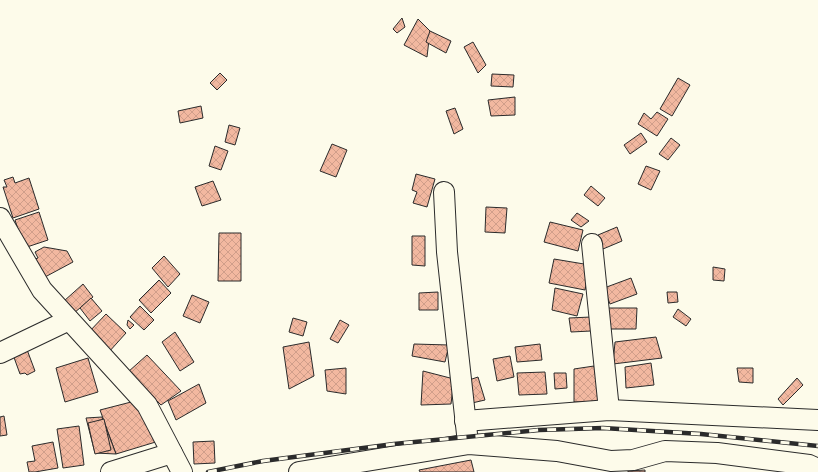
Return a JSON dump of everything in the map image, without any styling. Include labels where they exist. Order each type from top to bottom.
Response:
[{"type":"street","points":[[444,192],[446,252],[465,421],[469,444]]},
{"type":"street","points":[[0,218],[42,290],[147,405],[182,472]]},
{"type":"street","points":[[592,244],[609,410]]},
{"type":"street","points":[[0,353],[69,320]]},
{"type":"street","points":[[465,421],[609,410],[818,420]]},
{"type":"street","points":[[299,472],[469,444],[556,451],[611,461],[633,460],[665,451],[717,453],[809,465],[818,469]]},
{"type":"street","points":[[111,472],[172,453]]},
{"type":"building","points":[[402,18],[405,27],[397,33],[393,29]]},
{"type":"building","points":[[418,19],[430,31],[427,57],[404,45]]},
{"type":"building","points":[[430,31],[451,41],[446,53],[426,42]]},
{"type":"building","points":[[473,42],[486,65],[478,73],[464,47]]},
{"type":"building","points":[[220,73],[227,80],[217,90],[210,83]]},
{"type":"building","points":[[492,74],[514,75],[513,87],[491,86]]},
{"type":"building","points":[[678,78],[690,85],[672,116],[660,109]]},
{"type":"building","points":[[515,97],[515,115],[491,116],[488,100]]},
{"type":"building","points":[[201,106],[203,118],[180,123],[178,111]]},
{"type":"building","points":[[455,108],[463,129],[454,134],[446,111]]},
{"type":"building","points":[[657,112],[668,119],[657,136],[638,124],[644,113],[651,119]]},
{"type":"building","points":[[229,125],[240,128],[235,145],[225,142]]},
{"type":"building","points":[[641,133],[647,142],[630,154],[624,145]]},
{"type":"building","points":[[671,138],[680,145],[668,160],[659,154]]},
{"type":"building","points":[[332,144],[347,150],[336,177],[320,171]]},
{"type":"building","points":[[215,146],[228,151],[221,170],[209,166]]},
{"type":"building","points":[[646,166],[660,171],[651,190],[638,184]]},
{"type":"building","points":[[416,174],[435,179],[427,207],[413,203],[417,192],[412,190]]},
{"type":"building","points":[[13,177],[15,183],[29,178],[39,209],[13,218],[3,187],[7,187],[4,180]]},
{"type":"building","points":[[213,181],[221,200],[202,206],[195,187]]},
{"type":"building","points":[[591,186],[605,198],[598,206],[584,195]]},
{"type":"building","points":[[486,207],[507,208],[505,233],[485,232]]},
{"type":"building","points":[[39,212],[48,240],[24,248],[15,220]]},
{"type":"building","points":[[577,213],[589,221],[581,227],[571,220]]},
{"type":"building","points":[[550,222],[583,230],[578,251],[544,242]]},
{"type":"building","points":[[617,227],[622,241],[603,249],[598,235]]},
{"type":"building","points":[[219,233],[241,233],[241,281],[218,281]]},
{"type":"building","points":[[412,236],[425,236],[425,266],[412,265]]},
{"type":"building","points":[[44,247],[67,251],[73,262],[45,277],[35,259],[38,258],[35,252]]},
{"type":"building","points":[[164,256],[180,274],[168,287],[152,268]]},
{"type":"building","points":[[554,259],[590,265],[585,290],[549,283]]},
{"type":"building","points":[[713,267],[725,269],[724,281],[713,280]]},
{"type":"building","points":[[631,278],[637,294],[610,304],[604,288]]},
{"type":"building","points":[[159,280],[171,293],[151,313],[139,300]]},
{"type":"building","points":[[83,284],[93,297],[74,313],[64,301]]},
{"type":"building","points":[[555,288],[583,294],[577,316],[552,310]]},
{"type":"building","points":[[438,292],[438,310],[419,310],[419,293]]},
{"type":"building","points":[[667,292],[677,292],[678,302],[668,303]]},
{"type":"building","points":[[192,295],[209,302],[200,323],[183,316]]},
{"type":"building","points":[[91,298],[102,311],[90,321],[80,308]]},
{"type":"building","points":[[140,306],[154,320],[144,330],[130,317]]},
{"type":"building","points":[[606,308],[637,308],[636,329],[606,329]]},
{"type":"building","points":[[678,309],[691,319],[686,326],[673,317]]},
{"type":"building","points":[[106,314],[126,333],[108,353],[88,333]]},
{"type":"building","points":[[591,317],[591,331],[571,332],[569,318]]},
{"type":"building","points":[[293,318],[307,322],[303,336],[289,332]]},
{"type":"building","points":[[128,320],[134,325],[130,329],[127,325]]},
{"type":"building","points":[[340,320],[349,325],[338,343],[330,339]]},
{"type":"building","points":[[175,332],[194,362],[180,371],[162,342]]},
{"type":"building","points":[[656,337],[662,358],[613,364],[615,342]]},
{"type":"building","points":[[309,342],[314,376],[289,389],[283,347]]},
{"type":"building","points":[[414,344],[449,345],[445,362],[412,356]]},
{"type":"building","points":[[540,344],[542,360],[517,362],[515,347]]},
{"type":"building","points":[[26,347],[35,371],[27,375],[25,373],[20,374],[12,352]]},
{"type":"building","points":[[147,355],[181,391],[161,405],[128,372]]},
{"type":"building","points":[[510,356],[514,377],[497,381],[493,359]]},
{"type":"building","points":[[88,358],[98,392],[65,402],[56,368]]},
{"type":"building","points":[[651,363],[654,385],[626,388],[625,367]]},
{"type":"building","points":[[594,366],[600,402],[574,402],[574,369]]},
{"type":"building","points":[[346,368],[346,394],[327,391],[325,370]]},
{"type":"building","points":[[737,368],[753,368],[753,383],[739,382]]},
{"type":"building","points":[[423,371],[454,379],[451,404],[421,405]]},
{"type":"building","points":[[545,372],[547,394],[519,395],[517,373]]},
{"type":"building","points":[[554,373],[566,373],[567,388],[555,389]]},
{"type":"building","points":[[478,377],[485,400],[472,403],[466,381]]},
{"type":"building","points":[[797,378],[803,385],[783,405],[778,399]]},
{"type":"building","points":[[199,384],[206,403],[176,420],[168,401]]},
{"type":"building","points":[[135,401],[159,441],[116,454],[100,410]]},
{"type":"building","points":[[4,416],[7,435],[0,436],[0,417]]},
{"type":"building","points":[[102,417],[116,454],[95,453],[86,418]]},
{"type":"building","points":[[104,419],[111,450],[95,454],[88,423]]},
{"type":"building","points":[[79,426],[84,465],[63,468],[57,429]]},
{"type":"building","points":[[214,441],[215,463],[194,464],[193,442]]},
{"type":"building","points":[[53,442],[58,468],[29,472],[27,462],[35,461],[32,446]]},
{"type":"building","points":[[471,460],[474,472],[420,472],[419,470]]},
{"type":"building","points":[[645,470],[645,472],[628,472],[628,471]]},
{"type":"railway","points":[[208,472],[263,461],[394,444],[539,430],[603,428],[701,434],[818,446]]}]
